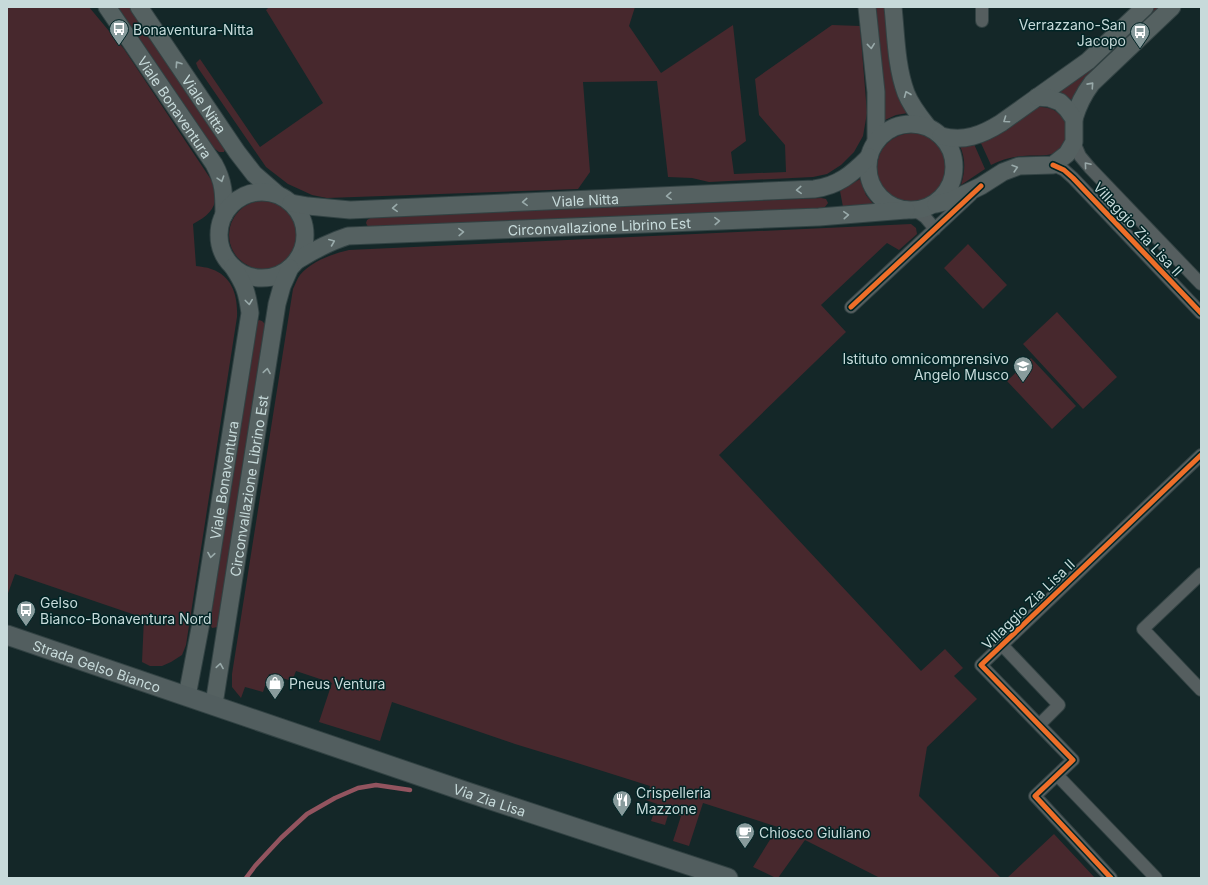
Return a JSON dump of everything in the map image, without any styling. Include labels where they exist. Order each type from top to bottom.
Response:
[{"type":"main road","name":"Viale Bonaventura","points":[[107,7],[217,169],[223,184],[224,214]]},
{"type":"main road","name":"Viale Nitta","points":[[139,7],[254,174],[284,199],[308,206],[350,210],[814,190],[828,187],[856,170],[873,149]]},
{"type":"main road","points":[[867,7],[876,92],[873,149],[869,175],[876,192],[889,204],[910,210],[921,209],[952,200],[981,186],[1003,172],[1019,166],[1053,165],[1067,154],[1074,142],[1074,119],[1078,105],[1092,83],[1172,7]]},
{"type":"main road","points":[[893,7],[900,66],[906,94],[913,107],[946,142],[953,156],[954,172],[950,187],[934,204]]},
{"type":"main road","points":[[873,149],[888,130],[911,124],[959,139],[975,136],[988,131],[1088,61],[1145,7]]},
{"type":"main road","points":[[1037,97],[1049,98],[1060,102],[1074,119]]},
{"type":"main road","points":[[266,192],[284,199],[299,211],[305,228],[304,244],[294,264],[281,274],[264,278],[248,276],[233,267],[225,258],[219,242],[219,231],[224,214],[234,202],[249,193],[266,192]]},
{"type":"main road","name":"Circonvallazione Librino Est","points":[[214,704],[277,304],[282,286],[294,264],[327,244],[348,236],[819,217],[910,210]]},
{"type":"main road","name":"Viale Bonaventura","points":[[187,696],[200,628],[250,313],[248,294],[233,267]]},
{"type":"main road","points":[[200,628],[226,635]]},
{"type":"main road","name":"Strada Gelso Bianco","points":[[7,635],[214,704]]},
{"type":"main road","name":"Via Zia Lisa","points":[[214,704],[470,793],[728,878]]},
{"type":"street","points":[[982,7],[982,21]]},
{"type":"street","points":[[1074,142],[1080,156],[1090,168],[1201,284]]},
{"type":"street","name":"Villaggio Zia Lisa II","points":[[1053,165],[1064,170],[1073,178],[1201,314]]},
{"type":"street","points":[[850,307],[981,186]]},
{"type":"street","points":[[910,210],[925,217],[936,229]]},
{"type":"street","name":"Villaggio Zia Lisa II","points":[[1111,878],[1035,796],[1073,760],[981,665],[1201,455]]},
{"type":"street","points":[[1201,574],[1143,629],[1201,690]]},
{"type":"street","points":[[1002,645],[1059,705],[1039,725]]},
{"type":"street","points":[[1057,775],[1156,878]]},
{"type":"shaded area","points":[[7,7],[89,7],[124,49],[212,181],[214,189],[215,202],[210,212],[193,224],[196,266],[208,268],[218,272],[229,282],[235,295],[237,317],[186,645],[182,655],[162,666],[150,666],[142,662],[144,618],[15,574],[7,596]]},
{"type":"shaded area","points":[[118,7],[131,7],[225,149],[224,152],[219,152],[214,148]]},
{"type":"shaded area","points":[[269,7],[635,7],[629,26],[661,73],[733,25],[746,141],[731,152],[734,174],[786,172],[785,145],[759,115],[755,79],[832,25],[860,26],[867,113],[863,136],[854,152],[841,165],[827,174],[813,177],[709,182],[692,178],[668,177],[657,81],[583,82],[590,172],[578,189],[327,198],[312,195],[288,184],[266,167],[196,63],[200,59],[260,147],[323,103],[266,10]]},
{"type":"shaded area","points":[[874,7],[887,7],[908,113],[896,115],[885,120],[884,103]]},
{"type":"shaded area","points":[[1155,7],[1162,7],[1082,83],[1072,100],[1057,91],[1100,60]]},
{"type":"shaded area","points":[[1038,107],[1053,109],[1065,121],[1067,134],[1065,143],[1061,149],[1050,154],[1014,157],[991,165],[980,141]]},
{"type":"shaded area","points":[[912,133],[925,136],[937,143],[944,155],[947,168],[944,181],[937,193],[925,200],[912,203],[899,200],[887,193],[880,181],[877,168],[880,155],[887,143],[899,136]]},
{"type":"shaded area","points":[[974,144],[985,169],[961,185],[964,166],[960,146]]},
{"type":"shaded area","points":[[860,179],[866,195],[874,205],[843,207],[840,191]]},
{"type":"shaded area","points":[[826,199],[828,203],[822,208],[373,228],[368,227],[366,223],[367,220],[372,217]]},
{"type":"shaded area","points":[[263,201],[276,204],[287,211],[294,222],[297,235],[294,248],[287,259],[276,266],[263,269],[250,266],[239,259],[232,248],[229,235],[232,222],[239,211],[250,204]]},
{"type":"shaded area","points":[[911,224],[916,228],[917,234],[899,250],[887,243],[821,305],[846,332],[719,455],[921,671],[945,649],[963,668],[954,676],[977,699],[927,747],[919,796],[1001,878],[880,878],[805,840],[778,878],[776,878],[753,867],[778,827],[703,803],[689,846],[673,841],[681,816],[669,812],[665,825],[651,821],[657,804],[646,800],[650,786],[515,744],[392,702],[380,741],[319,722],[332,683],[296,671],[292,681],[269,674],[263,692],[245,687],[241,698],[232,687],[232,674],[293,289],[300,275],[310,266],[329,256],[349,250]]},
{"type":"shaded area","points":[[968,244],[1007,285],[983,309],[944,268]]},
{"type":"shaded area","points":[[1057,312],[1117,377],[1083,409],[1023,344]]},
{"type":"shaded area","points":[[259,320],[266,325],[218,627],[212,628],[210,623],[255,324]]},
{"type":"shaded area","points":[[1031,358],[1076,406],[1052,429],[1007,381]]},
{"type":"shaded area","points":[[1054,834],[1095,878],[1007,878]]},
{"type":"waterway","points":[[246,878],[281,838],[307,814],[335,798],[358,788],[376,785],[410,790]]},
{"type":"cycle path","points":[[1053,165],[1064,170],[1073,178],[1201,313]]},
{"type":"cycle path","points":[[851,307],[981,186]]},
{"type":"cycle path","points":[[1111,878],[1035,796],[1073,760],[981,665],[1201,455]]},
{"type":"place","name":"Bonaventura-Nitta","points":[[119,46]]},
{"type":"place","name":"Verrazzano-San Jacopo","points":[[1140,49]]},
{"type":"place","name":"Istituto omnicomprensivo Angelo Musco","points":[[1023,383]]},
{"type":"place","name":"Gelso Bianco-Bonaventura Nord","points":[[26,627]]},
{"type":"place","name":"Pneus Ventura","points":[[275,700]]},
{"type":"place","name":"Crispelleria Mazzone","points":[[622,817]]},
{"type":"place","name":"Chiosco Giuliano","points":[[745,849]]}]
